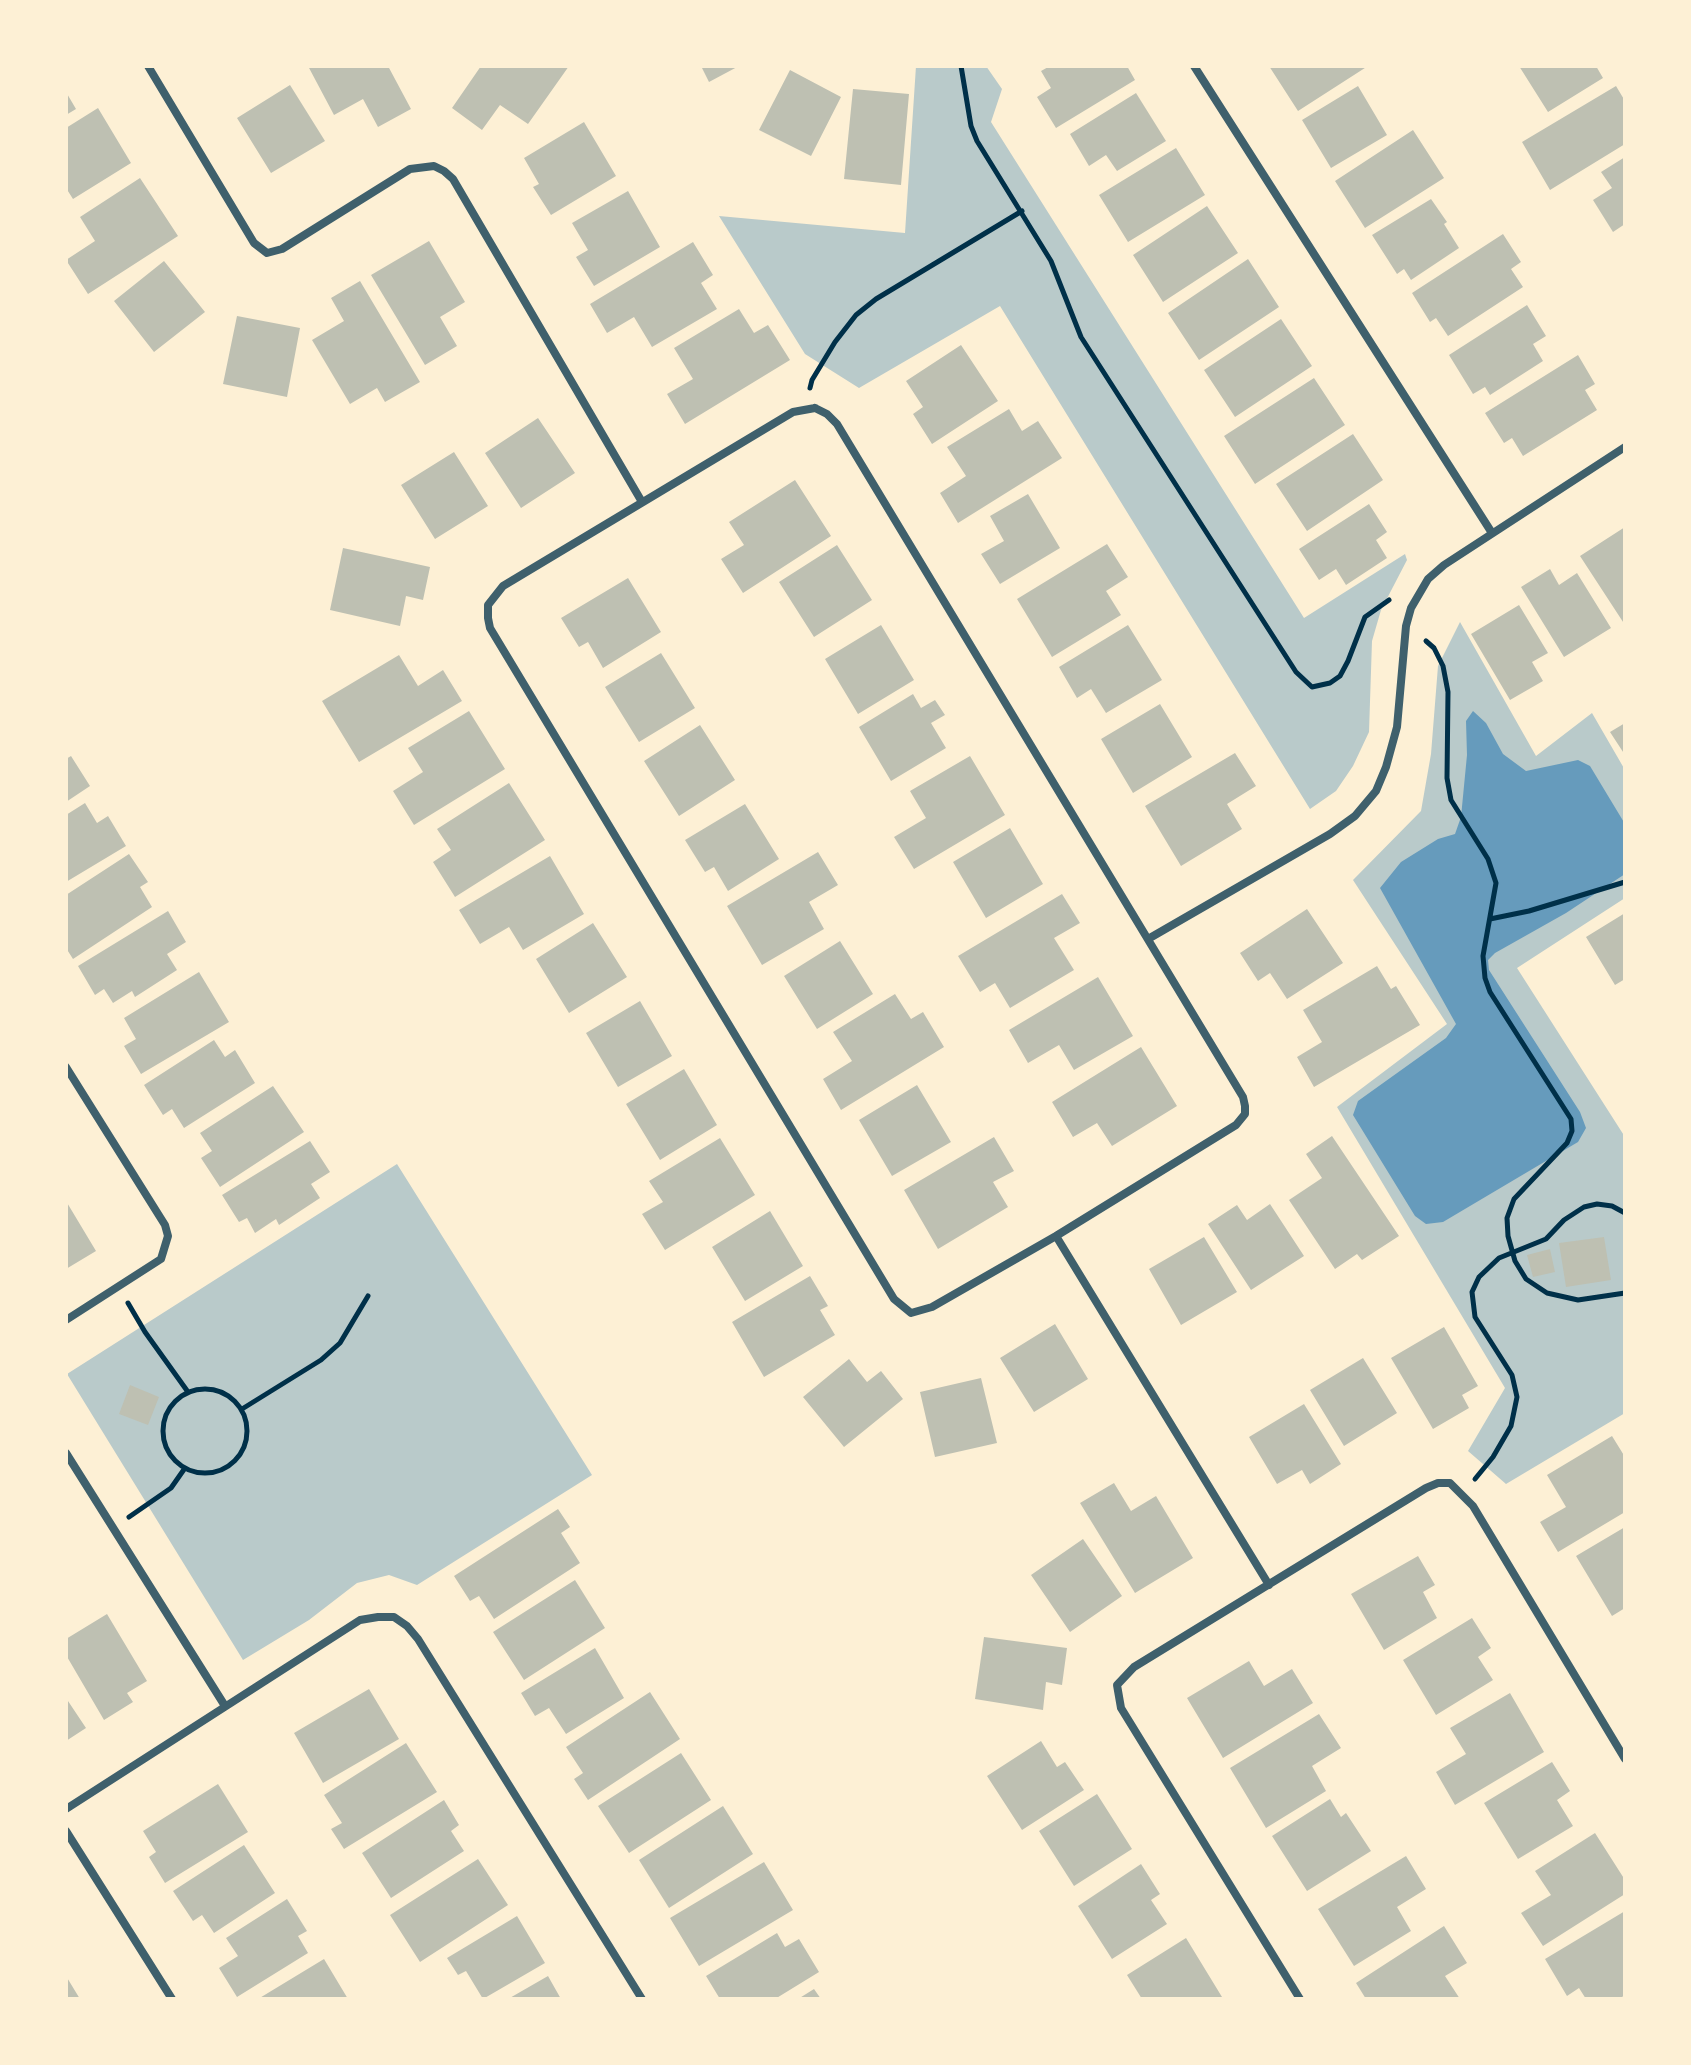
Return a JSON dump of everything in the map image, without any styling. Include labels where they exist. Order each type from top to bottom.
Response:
[{"type":"street","points":[[148,66],[254,243],[267,253],[282,249],[410,169],[434,166],[444,171],[453,179],[642,502]]},
{"type":"street","points":[[1194,66],[1492,533]]},
{"type":"street","points":[[810,408],[827,414],[837,424],[1243,1097],[1245,1114],[1236,1125],[1056,1236],[932,1307],[911,1313],[894,1299],[490,628],[488,605],[503,586],[642,502],[793,412],[810,408]]},
{"type":"street","points":[[1148,939],[1330,834],[1355,816],[1376,791],[1386,767],[1397,727],[1406,626],[1411,608],[1428,579],[1444,565],[1625,447]]},
{"type":"street","points":[[66,1067],[165,1225],[168,1236],[161,1259],[66,1320]]},
{"type":"street","points":[[1056,1236],[1269,1585]]},
{"type":"street","points":[[66,1453],[225,1706]]},
{"type":"street","points":[[1300,1999],[1121,1708],[1117,1685],[1134,1667],[1426,1488],[1438,1483],[1450,1483],[1473,1506],[1625,1759]]},
{"type":"street","points":[[66,1809],[360,1620],[394,1617],[418,1639],[642,1999]]},
{"type":"street","points":[[66,1831],[172,1999]]},
{"type":"path","points":[[961,66],[971,126],[977,141],[1051,261],[1081,337],[1305,682],[1321,688],[1340,676],[1365,617],[1389,600]]},
{"type":"path","points":[[810,408],[812,380],[856,315],[876,299],[1022,211]]},
{"type":"path","points":[[1406,626],[1434,648],[1443,666],[1448,692],[1447,778],[1451,800],[1494,870],[1496,883],[1483,956],[1485,978],[1490,992],[1571,1119],[1572,1131],[1567,1143],[1514,1199],[1507,1218],[1512,1251],[1526,1279],[1547,1293],[1578,1300],[1625,1293]]},
{"type":"path","points":[[1490,919],[1625,882]]},
{"type":"path","points":[[1463,1493],[1504,1441],[1516,1410],[1517,1397],[1512,1375],[1479,1324],[1472,1302],[1472,1292],[1479,1277],[1492,1263],[1512,1251],[1546,1239],[1564,1220],[1584,1207],[1597,1204],[1612,1206],[1625,1213]]},
{"type":"path","points":[[119,1286],[145,1332],[188,1392]]},
{"type":"path","points":[[242,1409],[321,1360],[340,1343],[368,1296]]},
{"type":"path","points":[[206,1388],[221,1391],[233,1398],[242,1409],[248,1436],[236,1461],[225,1469],[198,1473],[174,1460],[166,1448],[164,1420],[169,1407],[188,1392],[206,1388]]},
{"type":"path","points":[[113,1527],[171,1488],[185,1468]]},
{"type":"shaded area","points":[[916,66],[986,66],[1002,89],[991,122],[1304,618],[1405,554],[1407,560],[1381,610],[1372,641],[1369,732],[1353,766],[1336,791],[1310,809],[1000,306],[859,388],[805,354],[719,216],[905,233]]},
{"type":"shaded area","points":[[1460,622],[1536,756],[1592,713],[1625,770],[1625,898],[1517,968],[1625,1137],[1625,1413],[1506,1484],[1468,1451],[1505,1388],[1337,1107],[1447,1024],[1353,880],[1421,811],[1431,754],[1438,666]]},
{"type":"shaded area","points":[[397,1164],[592,1475],[417,1585],[389,1575],[357,1583],[309,1620],[243,1660],[67,1374]]},
{"type":"water","points":[[1473,711],[1486,723],[1503,754],[1526,771],[1578,760],[1590,766],[1625,824],[1625,874],[1488,960],[1489,970],[1580,1112],[1586,1128],[1578,1142],[1443,1222],[1426,1224],[1415,1216],[1353,1115],[1358,1101],[1446,1038],[1456,1024],[1380,888],[1401,862],[1438,839],[1455,834],[1461,817],[1467,755],[1466,721]]},
{"type":"building","points":[[308,66],[388,66],[411,109],[378,127],[363,99],[334,115]]},
{"type":"building","points":[[481,66],[569,66],[528,124],[500,105],[482,130],[452,108]]},
{"type":"building","points":[[701,66],[739,66],[709,82]]},
{"type":"building","points":[[1050,66],[1127,66],[1135,80],[1056,128],[1037,97],[1051,88],[1041,71]]},
{"type":"building","points":[[1269,66],[1368,66],[1298,111]]},
{"type":"building","points":[[1519,66],[1596,66],[1603,78],[1548,112]]},
{"type":"building","points":[[790,70],[841,97],[811,156],[759,130]]},
{"type":"building","points":[[290,85],[325,141],[271,173],[237,118]]},
{"type":"building","points":[[1358,86],[1387,135],[1331,168],[1302,120]]},
{"type":"building","points":[[1616,86],[1625,101],[1625,144],[1550,190],[1522,142]]},
{"type":"building","points":[[853,89],[909,94],[901,185],[844,179]]},
{"type":"building","points":[[66,92],[76,109],[66,115]]},
{"type":"building","points":[[1136,93],[1166,141],[1117,171],[1106,155],[1089,166],[1070,134]]},
{"type":"building","points":[[98,108],[131,163],[73,199],[66,188],[66,128]]},
{"type":"building","points":[[584,122],[616,176],[551,215],[533,187],[539,184],[524,158]]},
{"type":"building","points":[[1413,130],[1444,178],[1365,228],[1335,181]]},
{"type":"building","points":[[1176,148],[1205,195],[1128,242],[1099,195]]},
{"type":"building","points":[[1625,157],[1625,224],[1613,232],[1593,200],[1612,188],[1601,172]]},
{"type":"building","points":[[140,178],[178,236],[88,294],[66,260],[95,241],[80,217]]},
{"type":"building","points":[[628,191],[660,247],[594,286],[576,257],[588,250],[572,223]]},
{"type":"building","points":[[1431,199],[1447,222],[1444,224],[1459,248],[1411,280],[1404,269],[1397,274],[1372,235]]},
{"type":"building","points":[[1207,206],[1238,253],[1163,302],[1133,255]]},
{"type":"building","points":[[1503,234],[1521,262],[1511,269],[1523,287],[1448,336],[1436,318],[1430,322],[1412,293]]},
{"type":"building","points":[[429,241],[465,302],[440,317],[457,346],[425,365],[371,275]]},
{"type":"building","points":[[693,242],[713,275],[701,283],[717,309],[652,347],[634,317],[607,333],[590,304]]},
{"type":"building","points":[[1248,259],[1279,307],[1199,360],[1168,313]]},
{"type":"building","points":[[164,261],[205,312],[154,352],[114,301]]},
{"type":"building","points":[[360,281],[420,382],[385,402],[377,388],[350,404],[312,340],[344,321],[331,298]]},
{"type":"building","points":[[1527,305],[1546,336],[1533,344],[1543,361],[1490,395],[1485,387],[1473,394],[1449,355]]},
{"type":"building","points":[[739,309],[754,333],[768,325],[790,360],[685,424],[667,394],[693,379],[674,348]]},
{"type":"building","points":[[237,316],[300,328],[287,397],[223,384]]},
{"type":"building","points":[[1281,319],[1312,366],[1235,417],[1204,370]]},
{"type":"building","points":[[961,345],[998,401],[932,444],[913,414],[923,407],[906,381]]},
{"type":"building","points":[[1578,355],[1595,384],[1585,390],[1597,410],[1523,456],[1512,438],[1504,443],[1485,413]]},
{"type":"building","points":[[1314,378],[1345,425],[1255,484],[1224,436]]},
{"type":"building","points":[[1009,409],[1022,431],[1038,421],[1062,458],[958,523],[940,493],[966,476],[947,447]]},
{"type":"building","points":[[538,418],[575,473],[521,508],[485,453]]},
{"type":"building","points":[[1353,434],[1383,480],[1307,531],[1276,484]]},
{"type":"building","points":[[454,452],[488,506],[435,539],[401,485]]},
{"type":"building","points":[[795,480],[831,536],[743,593],[721,559],[744,545],[729,522]]},
{"type":"building","points":[[1028,494],[1060,548],[1000,584],[981,554],[1004,541],[990,516]]},
{"type":"building","points":[[1369,504],[1387,532],[1376,540],[1387,558],[1346,585],[1336,569],[1319,580],[1299,549]]},
{"type":"building","points":[[1625,527],[1625,625],[1580,556]]},
{"type":"building","points":[[1107,544],[1128,577],[1106,591],[1121,615],[1052,657],[1017,599]]},
{"type":"building","points":[[837,545],[872,600],[814,637],[779,582]]},
{"type":"building","points":[[343,548],[430,567],[423,600],[406,596],[400,626],[330,610]]},
{"type":"building","points":[[1550,569],[1559,585],[1577,573],[1611,628],[1564,657],[1521,587]]},
{"type":"building","points":[[628,578],[661,632],[603,668],[588,642],[579,647],[561,618]]},
{"type":"building","points":[[1519,605],[1548,653],[1532,662],[1543,681],[1510,700],[1471,634]]},
{"type":"building","points":[[881,625],[914,680],[858,714],[825,659]]},
{"type":"building","points":[[1128,625],[1162,680],[1106,713],[1091,689],[1077,698],[1059,667]]},
{"type":"building","points":[[661,653],[695,708],[639,742],[605,687]]},
{"type":"building","points":[[399,655],[418,686],[443,670],[462,701],[359,762],[322,701]]},
{"type":"building","points":[[913,694],[921,708],[935,700],[945,715],[931,723],[946,748],[891,781],[859,727]]},
{"type":"building","points":[[1160,704],[1192,757],[1133,793],[1101,739]]},
{"type":"building","points":[[469,711],[505,769],[414,825],[393,791],[423,772],[408,748]]},
{"type":"building","points":[[1625,723],[1625,755],[1610,732]]},
{"type":"building","points":[[700,725],[735,780],[679,816],[644,761]]},
{"type":"building","points":[[1235,753],[1256,786],[1227,804],[1242,829],[1181,866],[1145,806]]},
{"type":"building","points":[[71,756],[90,786],[66,802],[66,759]]},
{"type":"building","points":[[970,756],[1005,815],[914,869],[894,837],[926,818],[910,791]]},
{"type":"building","points":[[509,783],[545,840],[455,897],[433,862],[451,850],[437,829]]},
{"type":"building","points":[[85,803],[97,823],[108,816],[126,846],[66,882],[66,815]]},
{"type":"building","points":[[745,804],[779,859],[728,891],[714,867],[705,872],[685,840]]},
{"type":"building","points":[[1010,828],[1043,884],[986,918],[953,862]]},
{"type":"building","points":[[818,852],[838,885],[809,902],[824,929],[762,965],[727,906]]},
{"type":"building","points":[[129,854],[148,882],[140,887],[152,907],[73,959],[66,948],[66,895]]},
{"type":"building","points":[[550,856],[584,914],[523,950],[509,927],[480,944],[459,910]]},
{"type":"building","points":[[1062,894],[1080,923],[1054,938],[1074,970],[1010,1008],[995,983],[980,992],[958,956]]},
{"type":"building","points":[[1307,909],[1343,963],[1287,999],[1270,973],[1258,981],[1240,953]]},
{"type":"building","points":[[168,911],[186,942],[167,954],[177,970],[135,997],[132,991],[113,1003],[104,989],[95,995],[78,966]]},
{"type":"building","points":[[1625,913],[1625,979],[1615,985],[1586,937]]},
{"type":"building","points":[[593,923],[627,977],[569,1013],[536,959]]},
{"type":"building","points":[[840,941],[873,994],[817,1029],[784,976]]},
{"type":"building","points":[[1377,966],[1391,989],[1396,986],[1420,1025],[1314,1087],[1297,1057],[1322,1042],[1303,1010]]},
{"type":"building","points":[[199,972],[229,1022],[141,1074],[124,1046],[136,1039],[124,1018]]},
{"type":"building","points":[[1098,977],[1133,1036],[1074,1070],[1059,1045],[1028,1063],[1009,1030]]},
{"type":"building","points":[[895,994],[911,1019],[923,1012],[944,1047],[841,1110],[823,1079],[852,1061],[833,1032]]},
{"type":"building","points":[[640,1001],[672,1056],[618,1087],[586,1033]]},
{"type":"building","points":[[214,1040],[225,1057],[235,1050],[255,1083],[184,1128],[172,1109],[163,1115],[144,1085]]},
{"type":"building","points":[[1141,1047],[1177,1106],[1112,1146],[1097,1123],[1073,1137],[1052,1102]]},
{"type":"building","points":[[684,1069],[717,1125],[660,1160],[626,1104]]},
{"type":"building","points":[[917,1085],[951,1142],[892,1176],[859,1120]]},
{"type":"building","points":[[273,1086],[304,1132],[220,1187],[201,1158],[212,1151],[200,1133]]},
{"type":"building","points":[[1332,1136],[1399,1236],[1362,1260],[1357,1254],[1335,1269],[1289,1200],[1322,1178],[1306,1154]]},
{"type":"building","points":[[994,1137],[1014,1171],[993,1182],[1008,1207],[938,1249],[904,1190]]},
{"type":"building","points":[[720,1138],[755,1195],[665,1250],[642,1214],[663,1202],[649,1181]]},
{"type":"building","points":[[310,1141],[330,1172],[311,1184],[320,1198],[279,1225],[276,1219],[255,1233],[247,1218],[239,1222],[222,1195]]},
{"type":"building","points":[[66,1201],[96,1251],[66,1269]]},
{"type":"building","points":[[1270,1204],[1304,1256],[1251,1290],[1208,1224],[1237,1205],[1247,1220]]},
{"type":"building","points":[[770,1211],[803,1266],[745,1301],[712,1247]]},
{"type":"building","points":[[1204,1237],[1237,1292],[1181,1325],[1149,1269]]},
{"type":"building","points":[[1604,1237],[1611,1280],[1566,1287],[1559,1243]]},
{"type":"building","points":[[1550,1249],[1555,1272],[1533,1277],[1527,1255]]},
{"type":"building","points":[[810,1276],[828,1306],[820,1310],[835,1335],[764,1377],[732,1322]]},
{"type":"building","points":[[1055,1324],[1088,1379],[1034,1412],[1000,1358]]},
{"type":"building","points":[[1444,1327],[1478,1386],[1462,1395],[1469,1408],[1433,1429],[1391,1358]]},
{"type":"building","points":[[1363,1358],[1397,1413],[1344,1446],[1310,1390]]},
{"type":"building","points":[[849,1359],[867,1382],[881,1371],[903,1399],[844,1447],[803,1397]]},
{"type":"building","points":[[981,1378],[997,1443],[935,1457],[920,1392]]},
{"type":"building","points":[[130,1385],[159,1397],[148,1425],[119,1414]]},
{"type":"building","points":[[1304,1404],[1341,1464],[1310,1484],[1302,1470],[1277,1484],[1249,1437]]},
{"type":"building","points":[[1612,1436],[1625,1457],[1625,1512],[1558,1552],[1540,1522],[1566,1507],[1547,1475]]},
{"type":"building","points":[[1114,1483],[1131,1511],[1156,1496],[1193,1558],[1135,1593],[1080,1503]]},
{"type":"building","points":[[558,1509],[570,1527],[561,1533],[580,1563],[494,1619],[479,1596],[470,1601],[454,1576]]},
{"type":"building","points":[[1625,1527],[1625,1608],[1612,1616],[1576,1556]]},
{"type":"building","points":[[1083,1539],[1122,1596],[1070,1632],[1031,1575]]},
{"type":"building","points":[[1418,1556],[1435,1585],[1423,1592],[1437,1618],[1384,1650],[1351,1594]]},
{"type":"building","points":[[575,1580],[605,1628],[524,1680],[493,1632]]},
{"type":"building","points":[[107,1614],[147,1681],[127,1693],[133,1702],[104,1720],[66,1655],[66,1639]]},
{"type":"building","points":[[1472,1618],[1491,1648],[1478,1657],[1493,1680],[1436,1715],[1403,1660]]},
{"type":"building","points":[[984,1637],[1067,1648],[1062,1685],[1046,1682],[1043,1710],[975,1699]]},
{"type":"building","points":[[595,1648],[624,1698],[566,1734],[549,1708],[535,1716],[521,1693]]},
{"type":"building","points":[[1249,1661],[1264,1686],[1292,1669],[1313,1703],[1223,1758],[1187,1698]]},
{"type":"building","points":[[369,1689],[399,1739],[323,1783],[294,1733]]},
{"type":"building","points":[[650,1692],[680,1739],[588,1800],[574,1779],[583,1773],[566,1747]]},
{"type":"building","points":[[1510,1693],[1544,1752],[1455,1805],[1436,1772],[1466,1754],[1450,1728]]},
{"type":"building","points":[[66,1698],[86,1728],[66,1741]]},
{"type":"building","points":[[1319,1714],[1341,1748],[1312,1766],[1326,1791],[1266,1828],[1230,1768]]},
{"type":"building","points":[[1041,1741],[1057,1767],[1065,1762],[1084,1790],[1022,1830],[987,1776]]},
{"type":"building","points":[[406,1743],[437,1792],[344,1849],[331,1829],[342,1823],[324,1795]]},
{"type":"building","points":[[681,1753],[711,1800],[629,1853],[598,1806]]},
{"type":"building","points":[[1552,1762],[1570,1791],[1557,1800],[1573,1826],[1518,1859],[1484,1803]]},
{"type":"building","points":[[218,1784],[248,1832],[165,1883],[149,1857],[156,1852],[143,1831]]},
{"type":"building","points":[[1097,1794],[1132,1849],[1074,1886],[1039,1831]]},
{"type":"building","points":[[1330,1799],[1341,1817],[1346,1813],[1371,1851],[1307,1891],[1272,1836]]},
{"type":"building","points":[[444,1800],[459,1825],[451,1831],[464,1851],[391,1898],[362,1853]]},
{"type":"building","points":[[723,1806],[753,1854],[669,1908],[639,1860]]},
{"type":"building","points":[[1595,1833],[1625,1880],[1625,1894],[1543,1946],[1521,1913],[1551,1895],[1535,1871]]},
{"type":"building","points":[[244,1845],[275,1893],[214,1933],[202,1915],[193,1921],[173,1891]]},
{"type":"building","points":[[1406,1856],[1426,1889],[1397,1907],[1411,1931],[1354,1966],[1318,1909]]},
{"type":"building","points":[[478,1859],[508,1905],[420,1962],[390,1915]]},
{"type":"building","points":[[764,1862],[793,1910],[699,1966],[670,1918]]},
{"type":"building","points":[[1141,1864],[1160,1894],[1151,1900],[1167,1924],[1112,1959],[1078,1906]]},
{"type":"building","points":[[287,1899],[307,1931],[298,1936],[308,1953],[237,1997],[219,1968],[238,1956],[226,1938]]},
{"type":"building","points":[[1625,1911],[1625,1995],[1619,1999],[1586,1999],[1579,1988],[1567,1996],[1545,1959]]},
{"type":"building","points":[[517,1916],[545,1963],[483,1999],[466,1971],[458,1975],[447,1958]]},
{"type":"building","points":[[1444,1926],[1467,1963],[1445,1976],[1460,1999],[1366,1999],[1356,1983]]},
{"type":"building","points":[[777,1933],[785,1947],[799,1939],[819,1972],[775,1999],[720,1999],[706,1976]]},
{"type":"building","points":[[1186,1938],[1222,1997],[1142,1999],[1127,1975]]},
{"type":"building","points":[[324,1959],[348,1999],[258,1999]]},
{"type":"building","points":[[66,1976],[80,1999],[66,1999]]},
{"type":"building","points":[[548,1976],[561,1999],[508,1999]]},
{"type":"building","points":[[814,1989],[821,1999],[798,1999]]}]
